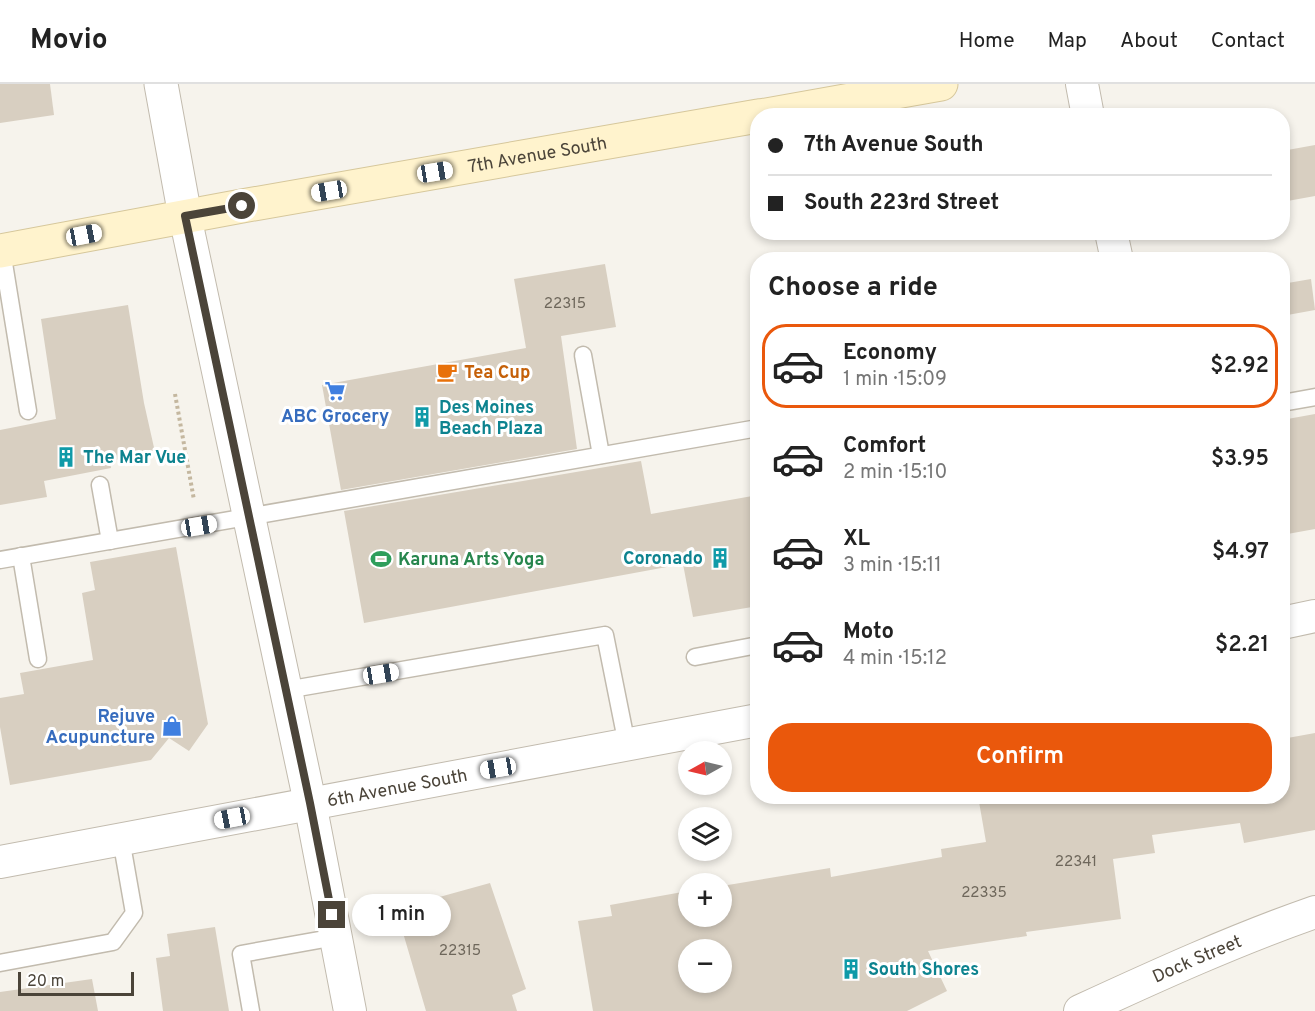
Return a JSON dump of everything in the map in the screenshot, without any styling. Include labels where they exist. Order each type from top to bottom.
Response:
[{"type":"main road","name":"7th Avenue South","points":[[804,108],[941,84]]},
{"type":"main road","name":"7th Avenue South","points":[[1,251],[185,216],[750,118]]},
{"type":"street","points":[[160,84],[185,216],[310,803],[350,1011]]},
{"type":"street","points":[[1082,84],[1086,108]]},
{"type":"street","points":[[1290,621],[1315,616]]},
{"type":"street","name":"6th Avenue South","points":[[0,862],[750,721]]},
{"type":"street","name":"Dock Street","points":[[1080,1011],[1185,963],[1315,912]]},
{"type":"lane","points":[[1,251],[28,411]]},
{"type":"lane","points":[[583,355],[601,456]]},
{"type":"lane","points":[[1290,402],[1315,397]]},
{"type":"lane","points":[[0,560],[750,429]]},
{"type":"lane","points":[[100,485],[110,541]]},
{"type":"lane","points":[[21,556],[38,658]]},
{"type":"lane","points":[[286,690],[605,635],[627,744]]},
{"type":"lane","points":[[695,657],[750,647]]},
{"type":"lane","points":[[0,963],[112,942],[134,913],[121,839]]},
{"type":"lane","points":[[251,1011],[241,954],[336,937]]},
{"type":"path","points":[[175,394],[199,526]]},
{"type":"building","points":[[0,84],[50,84],[54,115],[0,123]]},
{"type":"building","points":[[1315,145],[1315,196],[1290,201],[1290,150]]},
{"type":"building","points":[[605,264],[616,327],[561,336],[577,449],[341,490],[322,385],[526,348],[514,279]]},
{"type":"building","points":[[1311,279],[1315,310],[1290,315],[1290,283]]},
{"type":"building","points":[[128,305],[144,403],[155,452],[110,461],[111,468],[44,481],[47,497],[0,505],[0,430],[56,419],[41,319]]},
{"type":"building","points":[[1315,414],[1315,529],[1290,534],[1290,419]]},
{"type":"building","points":[[641,461],[651,514],[750,496],[750,607],[693,617],[683,564],[364,623],[344,511]]},
{"type":"building","points":[[176,547],[208,724],[189,751],[169,738],[151,760],[10,785],[0,727],[0,698],[24,694],[20,673],[93,660],[82,593],[95,590],[90,562]]},
{"type":"building","points":[[1315,733],[1315,830],[1244,843],[1240,823],[1152,835],[1155,853],[1113,859],[1121,919],[1026,932],[1027,936],[928,951],[947,991],[907,1011],[593,1011],[578,921],[612,916],[610,905],[678,893],[678,927],[732,927],[732,884],[830,868],[831,877],[942,857],[941,849],[986,842],[979,804],[1290,804],[1290,738]]},
{"type":"building","points":[[490,883],[526,989],[512,995],[517,1011],[426,1011],[396,909]]},
{"type":"building","points":[[215,927],[229,1011],[163,1011],[156,958],[170,956],[167,934]]},
{"type":"building","points":[[92,979],[98,1011],[0,1011],[0,992]]},
{"type":"place","name":"Tea Cup","points":[[447,372]]},
{"type":"place","name":"ABC Grocery","points":[[335,391]]},
{"type":"place","name":"Des Moines Beach Plaza","points":[[422,417]]},
{"type":"place","name":"The Mar Vue","points":[[66,457]]},
{"type":"place","name":"Coronado","points":[[720,558]]},
{"type":"place","name":"Karuna Arts Yoga","points":[[381,559]]},
{"type":"place","name":"Rejuve Acupuncture","points":[[172,726]]},
{"type":"place","name":"South Shores","points":[[851,969]]},
{"type":"route","points":[[242,206],[185,216],[332,915]]}]
